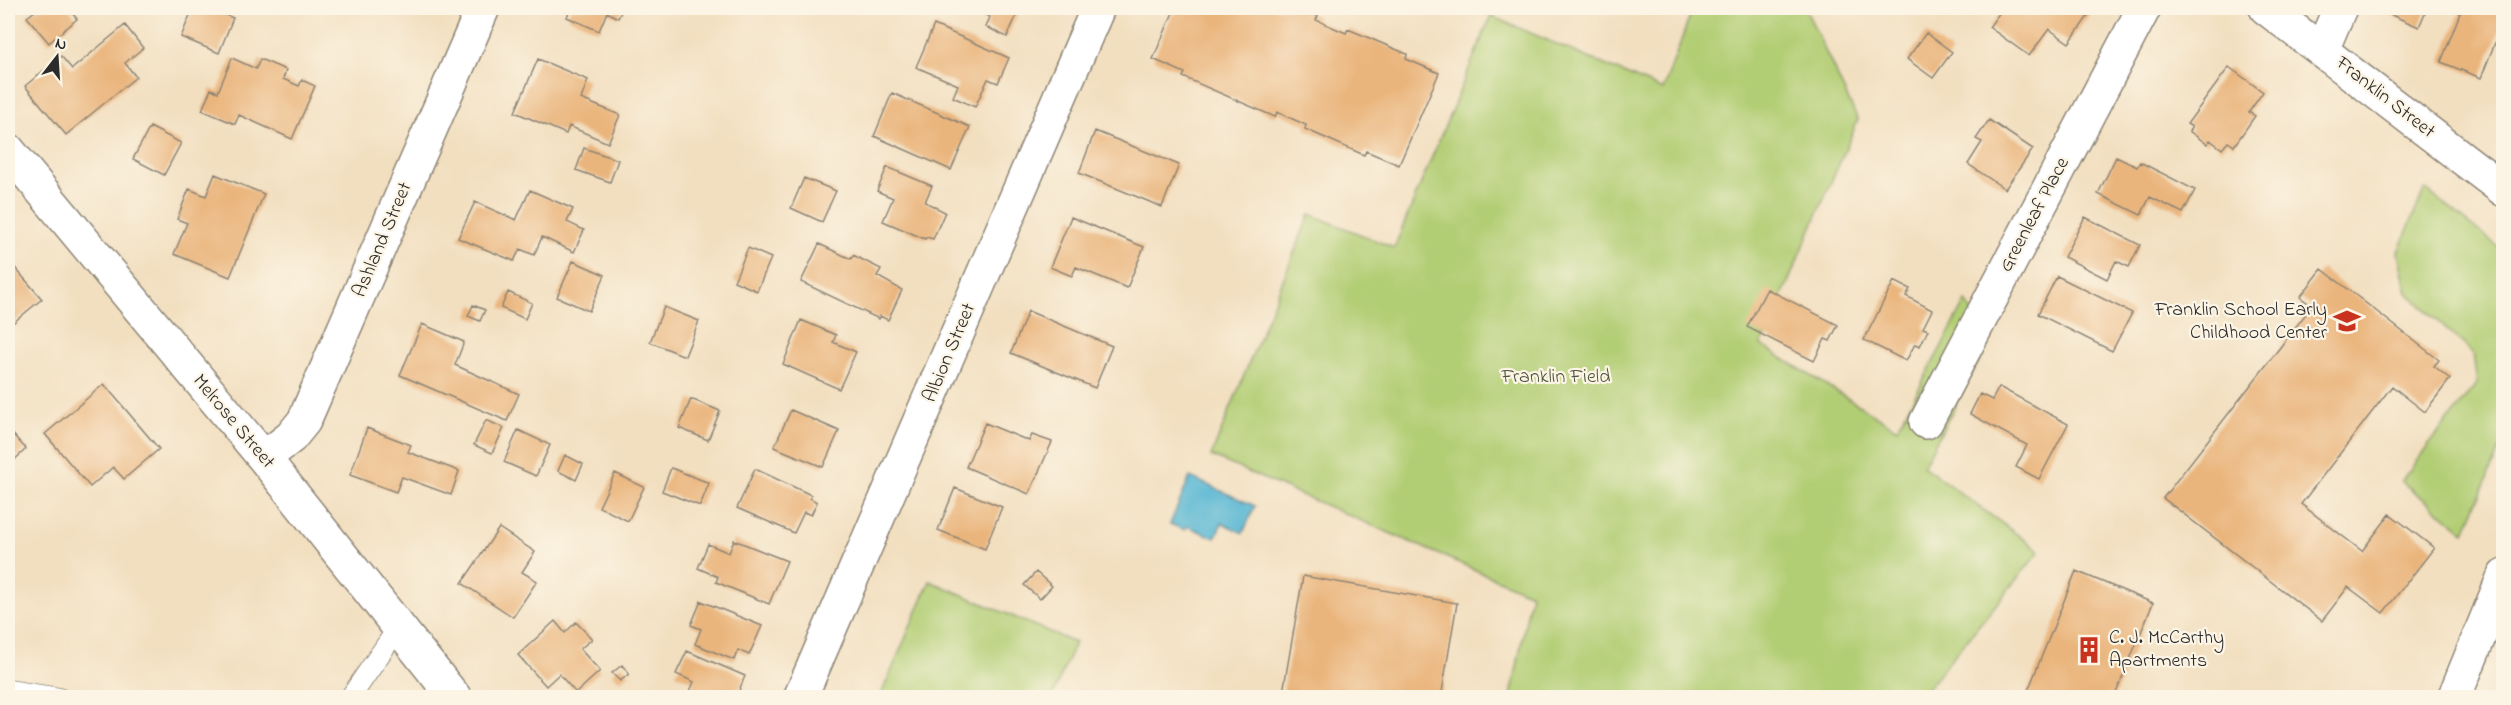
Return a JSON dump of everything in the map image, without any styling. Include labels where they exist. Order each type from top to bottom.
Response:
[{"type":"street","name":"Ashland Street","points":[[264,458],[291,437],[304,421],[483,8]]},
{"type":"street","name":"Albion Street","points":[[800,698],[1098,8]]},
{"type":"street","name":"Greenleaf Place","points":[[1926,422],[2144,8]]},
{"type":"street","name":"Franklin Street","points":[[2266,8],[2504,190]]},
{"type":"street","points":[[2322,50],[2340,8]]},
{"type":"street","name":"Melrose Street","points":[[8,150],[264,458],[455,698]]},
{"type":"street","points":[[2454,698],[2504,576]]},
{"type":"lane","points":[[350,698],[398,628]]},
{"type":"lane","points":[[8,675],[30,693]]},
{"type":"lane","points":[[8,690],[60,698]]},
{"type":"green space","name":"Franklin Field","points":[[1693,8],[1805,8],[1858,120],[1761,345],[1897,429],[1966,301],[1988,344],[1923,466],[2040,551],[1920,697],[1511,697],[1531,594],[1211,456],[1310,214],[1394,248],[1491,16],[1663,90]]},
{"type":"green space","points":[[2425,189],[2503,250],[2503,440],[2465,532],[2401,481],[2477,383],[2473,353],[2407,292],[2398,252]]},
{"type":"green space","points":[[930,581],[1075,643],[1052,697],[880,697]]},
{"type":"water","points":[[1190,477],[1255,506],[1243,533],[1222,523],[1215,538],[1187,526],[1185,530],[1170,524]]},
{"type":"building","points":[[39,8],[68,8],[77,19],[49,43],[27,17]]},
{"type":"building","points":[[193,8],[207,8],[233,18],[219,53],[181,37]]},
{"type":"building","points":[[571,8],[623,8],[618,18],[607,12],[599,31],[567,17]]},
{"type":"building","points":[[969,8],[1020,8],[1007,37],[986,27],[990,17]]},
{"type":"building","points":[[1175,8],[1299,8],[1318,16],[1316,20],[1346,33],[1348,29],[1407,54],[1406,59],[1439,73],[1399,165],[1366,151],[1364,155],[1305,129],[1306,125],[1277,112],[1275,117],[1183,77],[1185,73],[1153,59]]},
{"type":"building","points":[[2003,8],[2094,8],[2069,43],[2049,29],[2029,56],[1989,27]]},
{"type":"building","points":[[2375,8],[2427,8],[2419,27]]},
{"type":"building","points":[[2462,8],[2504,8],[2504,20],[2481,78],[2441,62]]},
{"type":"building","points":[[125,25],[143,48],[125,63],[136,77],[66,135],[25,86],[61,56],[72,69]]},
{"type":"building","points":[[934,25],[1009,58],[998,83],[988,79],[975,107],[953,97],[958,85],[916,67]]},
{"type":"building","points":[[1926,33],[1952,52],[1933,78],[1907,59]]},
{"type":"building","points":[[232,58],[256,69],[260,59],[286,70],[283,79],[299,86],[302,80],[315,86],[292,139],[239,115],[235,124],[202,110],[211,89],[218,92]]},
{"type":"building","points":[[538,59],[588,80],[581,99],[620,115],[608,143],[569,126],[566,134],[515,112]]},
{"type":"building","points":[[2229,67],[2263,92],[2249,112],[2255,116],[2234,146],[2228,142],[2222,149],[2210,140],[2207,144],[2189,131],[2192,127],[2187,124]]},
{"type":"building","points":[[892,93],[970,127],[951,170],[874,136]]},
{"type":"building","points":[[1989,120],[2033,149],[2005,189],[1968,164],[1982,142],[1976,139]]},
{"type":"building","points":[[150,127],[181,143],[164,175],[133,159]]},
{"type":"building","points":[[1095,131],[1179,165],[1162,207],[1079,173]]},
{"type":"building","points":[[584,148],[618,160],[610,182],[576,170]]},
{"type":"building","points":[[2116,157],[2137,167],[2140,162],[2195,190],[2183,213],[2150,197],[2141,215],[2098,194]]},
{"type":"building","points":[[887,167],[932,186],[925,202],[945,212],[933,239],[927,237],[925,239],[883,221],[893,198],[877,191]]},
{"type":"building","points":[[215,174],[264,194],[230,277],[174,254],[187,223],[177,219],[189,189],[206,196]]},
{"type":"building","points":[[804,178],[836,191],[822,222],[791,208]]},
{"type":"building","points":[[530,190],[573,209],[567,222],[584,230],[574,252],[542,237],[534,255],[520,249],[514,261],[458,238],[475,202],[516,220]]},
{"type":"building","points":[[1071,217],[1144,247],[1127,288],[1076,267],[1072,276],[1050,267]]},
{"type":"building","points":[[2085,217],[2140,245],[2129,267],[2116,261],[2107,279],[2064,257]]},
{"type":"building","points":[[819,244],[851,259],[853,255],[881,269],[877,276],[902,290],[888,320],[880,316],[879,319],[801,282]]},
{"type":"building","points":[[748,248],[771,258],[757,291],[734,281]]},
{"type":"building","points":[[573,261],[605,275],[589,311],[557,297]]},
{"type":"building","points":[[10,262],[42,299],[8,327],[8,264]]},
{"type":"building","points":[[2322,269],[2439,360],[2434,366],[2450,379],[2425,412],[2392,386],[2301,504],[2362,551],[2390,514],[2434,548],[2383,613],[2348,587],[2322,621],[2163,498],[2312,306],[2300,297]]},
{"type":"building","points":[[2057,276],[2132,313],[2112,351],[2038,314]]},
{"type":"building","points":[[1894,281],[1910,289],[1906,296],[1932,310],[1923,328],[1928,330],[1920,346],[1915,344],[1906,361],[1864,340]]},
{"type":"building","points":[[1767,289],[1838,325],[1830,341],[1825,339],[1814,361],[1747,327]]},
{"type":"building","points":[[508,292],[532,303],[525,319],[501,308]]},
{"type":"building","points":[[473,305],[485,310],[480,321],[468,316]]},
{"type":"building","points":[[664,307],[699,321],[685,356],[650,342]]},
{"type":"building","points":[[1028,311],[1112,346],[1095,388],[1011,353]]},
{"type":"building","points":[[801,320],[836,335],[833,342],[856,352],[839,389],[783,364]]},
{"type":"building","points":[[422,324],[464,342],[455,365],[519,394],[507,421],[400,375]]},
{"type":"building","points":[[104,384],[159,449],[124,479],[113,467],[90,487],[45,434]]},
{"type":"building","points":[[1999,387],[2068,424],[2039,479],[2016,467],[2027,445],[1970,414],[1980,394],[1992,400]]},
{"type":"building","points":[[691,399],[720,411],[708,440],[679,428]]},
{"type":"building","points":[[791,410],[839,431],[823,467],[774,447]]},
{"type":"building","points":[[486,420],[504,428],[492,453],[474,445]]},
{"type":"building","points":[[985,423],[1029,441],[1032,435],[1052,442],[1029,494],[966,467]]},
{"type":"building","points":[[367,428],[411,445],[408,452],[459,471],[451,495],[402,477],[396,492],[350,475]]},
{"type":"building","points":[[8,429],[26,449],[8,466]]},
{"type":"building","points":[[518,430],[550,445],[536,476],[504,462]]},
{"type":"building","points":[[565,455],[583,464],[576,480],[558,471]]},
{"type":"building","points":[[671,468],[709,483],[700,506],[662,491]]},
{"type":"building","points":[[755,469],[811,495],[810,498],[817,502],[811,515],[804,512],[794,533],[737,508]]},
{"type":"building","points":[[615,473],[644,487],[628,521],[599,507]]},
{"type":"building","points":[[955,488],[1002,507],[985,549],[938,530]]},
{"type":"building","points":[[499,528],[535,552],[522,572],[537,581],[513,617],[462,583]]},
{"type":"building","points":[[734,540],[787,561],[769,604],[716,582],[718,577],[698,568],[708,544],[729,553]]},
{"type":"building","name":"C. J. McCarthy Apartments","points":[[2076,571],[2153,603],[2114,698],[2025,698]]},
{"type":"building","points":[[1036,572],[1052,586],[1040,599],[1024,585]]},
{"type":"building","points":[[1303,576],[1457,603],[1441,698],[1282,698]]},
{"type":"building","points":[[701,601],[762,626],[749,655],[738,650],[734,660],[695,644],[701,629],[691,625]]},
{"type":"building","points":[[555,621],[565,633],[576,622],[592,639],[580,649],[600,671],[576,693],[559,674],[546,686],[518,655]]},
{"type":"building","points":[[687,651],[745,676],[738,693],[741,694],[739,698],[687,698],[694,682],[676,674]]},
{"type":"building","points":[[622,665],[629,674],[620,681],[612,673]]},
{"type":"place","name":"Franklin School Early Childhood Center","points":[[2347,321]]},
{"type":"place","name":"C. J. McCarthy Apartments","points":[[2089,650]]}]
